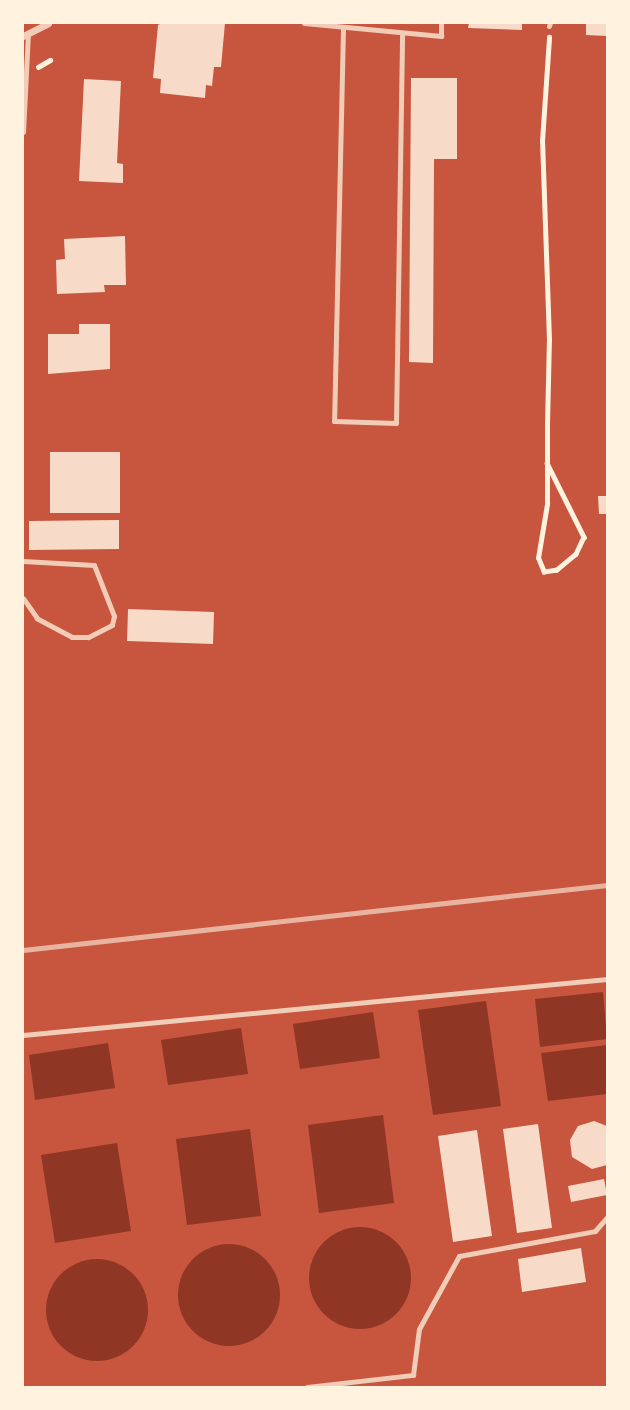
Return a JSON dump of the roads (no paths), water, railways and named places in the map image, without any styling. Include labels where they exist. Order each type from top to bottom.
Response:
[{"type":"street","points":[[25,35],[48,23]]},
{"type":"lane","points":[[304,23],[343,29],[441,36],[441,23]]},
{"type":"lane","points":[[343,29],[334,421],[397,423],[402,33]]},
{"type":"lane","points":[[23,132],[25,35]]},
{"type":"lane","points":[[23,561],[94,565],[114,616],[112,625],[88,637],[72,637],[37,618],[23,598]]},
{"type":"lane","points":[[23,1035],[607,979]]},
{"type":"lane","points":[[307,1387],[413,1375],[419,1329],[459,1256],[596,1231],[607,1217]]},
{"type":"railway","points":[[23,950],[607,885]]}]
